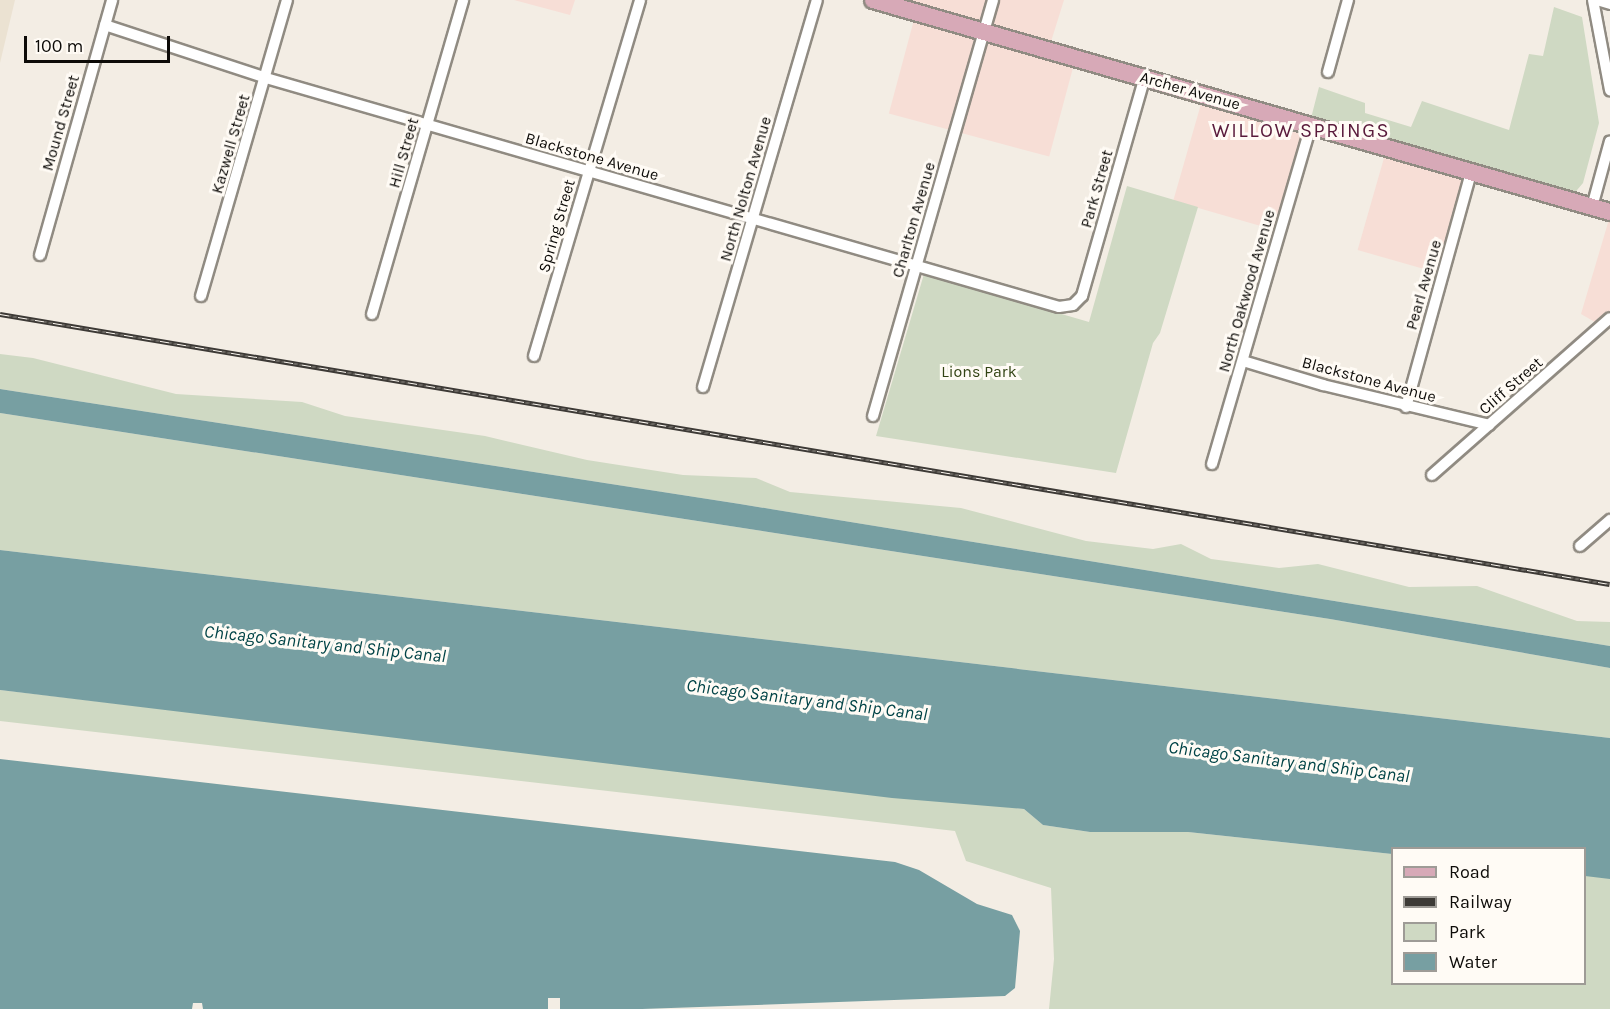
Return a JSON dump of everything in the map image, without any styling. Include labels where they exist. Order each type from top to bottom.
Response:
[{"type":"main road","name":"Archer Avenue","points":[[873,0],[1610,212]]},
{"type":"street","name":"Mound Street","points":[[39,255],[112,0]]},
{"type":"street","name":"Kazwell Street","points":[[201,296],[287,0]]},
{"type":"street","name":"Hill Street","points":[[372,314],[463,0]]},
{"type":"street","name":"Spring Street","points":[[534,356],[640,0]]},
{"type":"street","name":"North Nolton Avenue","points":[[703,387],[817,0]]},
{"type":"street","name":"Charlton Avenue","points":[[873,416],[993,0]]},
{"type":"street","points":[[1328,72],[1348,0]]},
{"type":"street","points":[[1610,4],[1595,0],[1610,90]]},
{"type":"street","name":"Blackstone Avenue","points":[[105,25],[266,78],[588,172],[1059,307],[1073,305]]},
{"type":"street","name":"Park Street","points":[[1073,305],[1084,289],[1145,77]]},
{"type":"street","name":"North Oakwood Avenue","points":[[1212,464],[1311,126]]},
{"type":"street","points":[[1592,207],[1610,141]]},
{"type":"street","name":"Pearl Avenue","points":[[1406,407],[1471,172]]},
{"type":"street","name":"Cliff Street","points":[[1432,475],[1610,318]]},
{"type":"street","name":"Blackstone Avenue","points":[[1243,361],[1406,407],[1489,425]]},
{"type":"street","points":[[1580,546],[1610,520]]},
{"type":"shaded area","points":[[0,0],[15,0],[0,63]]},
{"type":"shaded area","points":[[514,0],[575,0],[570,15]]},
{"type":"shaded area","points":[[876,0],[1064,0],[1049,48]]},
{"type":"shaded area","points":[[915,16],[1075,59],[1049,157],[889,114]]},
{"type":"shaded area","points":[[1203,97],[1313,128],[1283,232],[1173,201]]},
{"type":"shaded area","points":[[1386,151],[1473,176],[1445,275],[1358,250]]},
{"type":"shaded area","points":[[1610,216],[1610,316],[1600,325],[1581,314]]},
{"type":"green space","points":[[1554,7],[1582,17],[1599,123],[1583,183],[1572,196],[1310,122],[1319,87],[1365,103],[1365,113],[1411,127],[1422,101],[1509,130],[1529,54],[1543,56]]},
{"type":"green space","name":"Lions Park","points":[[1127,186],[1198,207],[1160,333],[1153,343],[1116,473],[876,436],[924,274],[1089,322]]},
{"type":"green space","points":[[0,354],[33,358],[176,394],[302,402],[345,416],[485,436],[587,460],[683,475],[756,478],[790,492],[961,508],[1086,541],[1153,549],[1181,544],[1211,559],[1279,568],[1318,564],[1409,587],[1477,586],[1577,621],[1610,622],[1610,646],[740,504],[0,389]]},
{"type":"green space","points":[[0,413],[1330,619],[1610,668],[1610,738],[0,550]]},
{"type":"green space","points":[[0,690],[1024,809],[1043,825],[1090,832],[1188,832],[1391,854],[1391,985],[1586,985],[1586,875],[1610,878],[1610,1009],[1049,1009],[1054,959],[1051,888],[966,861],[955,831],[0,721]]},
{"type":"water","points":[[0,389],[740,504],[1610,646],[1610,668],[1330,619],[0,413]]},
{"type":"water","name":"Chicago Sanitary and Ship Canal","points":[[0,550],[1610,738],[1610,879],[1586,876],[1586,847],[1391,847],[1391,854],[1188,832],[1090,832],[1043,825],[1024,809],[892,798],[0,690]]},
{"type":"water","points":[[0,759],[895,862],[919,870],[977,904],[1012,915],[1020,931],[1015,988],[1005,996],[642,1009],[560,1009],[560,998],[548,998],[548,1009],[203,1009],[202,1003],[193,1003],[192,1009],[0,1009]]},
{"type":"railway","points":[[0,314],[1610,584]]},
{"type":"district","name":"WILLOW SPRINGS","points":[[1301,130]]}]
